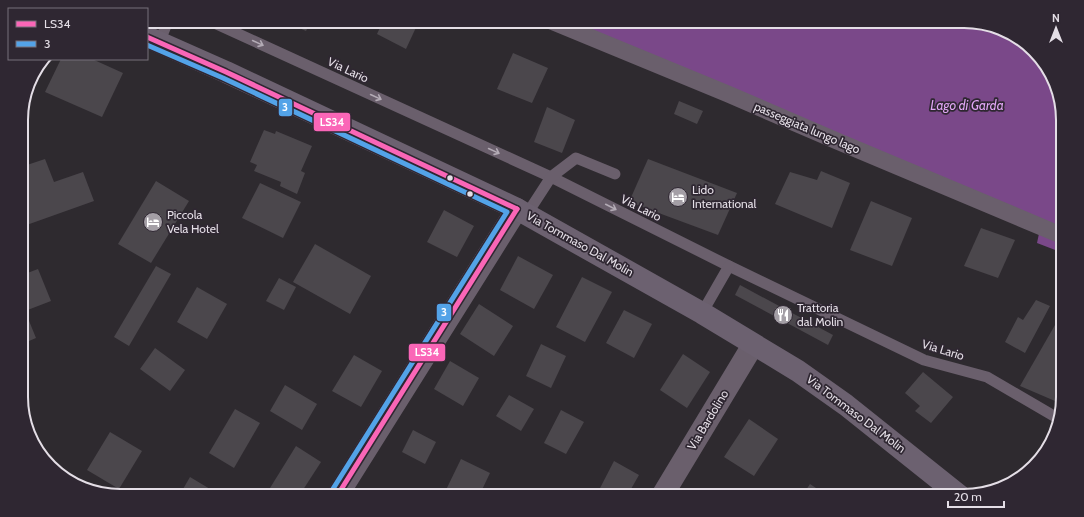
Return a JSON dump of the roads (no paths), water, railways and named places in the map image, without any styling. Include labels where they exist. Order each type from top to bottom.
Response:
[{"type":"main road","name":"Via Tommaso Dal Molin","points":[[153,40],[226,72],[522,212],[702,313],[798,371],[846,405],[950,489]]},
{"type":"street","name":"passeggiata lungo lago","points":[[568,28],[728,94],[1056,233]]},
{"type":"street","points":[[342,489],[522,212]]},
{"type":"street","name":"Via Bardolino","points":[[666,489],[754,345]]},
{"type":"lane","points":[[153,40],[162,28]]},
{"type":"lane","name":"Via Lario","points":[[225,28],[551,177],[729,266],[924,360],[987,377],[1054,416]]},
{"type":"lane","points":[[522,212],[551,177],[576,158],[615,174]]},
{"type":"lane","points":[[702,313],[729,266]]},
{"type":"water","name":"Lago di Garda","points":[[574,28],[970,28],[988,31],[999,35],[1020,47],[1037,64],[1044,74],[1053,96],[1056,120],[1056,250],[1037,243],[1041,224]]},
{"type":"place","name":"Lido International","points":[[678,197]]},
{"type":"place","name":"Piccola Vela Hotel","points":[[153,222]]},
{"type":"place","name":"Trattoria dal Molin","points":[[783,315]]}]
